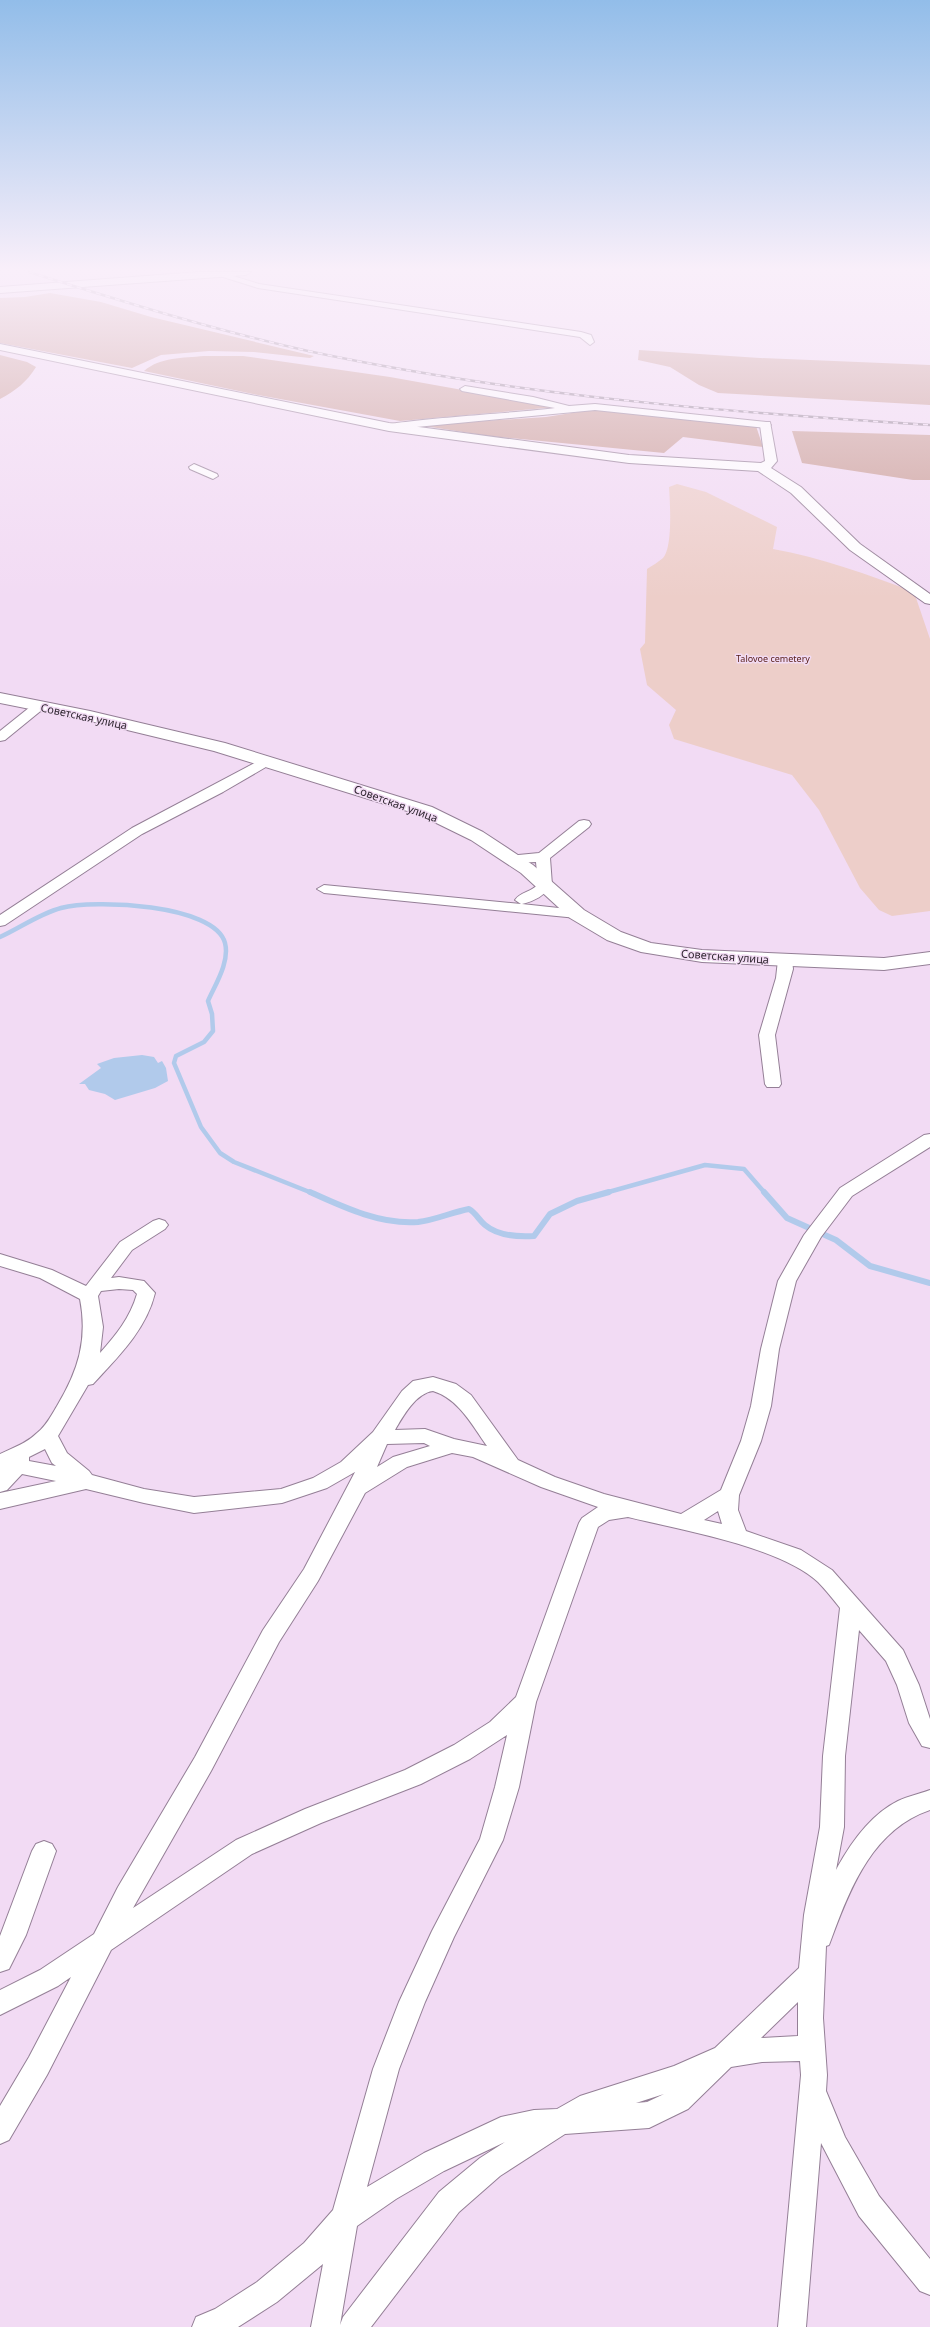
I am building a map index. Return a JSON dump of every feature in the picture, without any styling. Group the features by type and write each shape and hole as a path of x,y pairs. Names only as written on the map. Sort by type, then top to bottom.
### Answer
{"main road":[{"name":"Советская улица","path":"0,698 166,734 266,761 426,811 477,836 512,859 550,889 577,914 614,936 648,948 702,956 884,964 930,958"}],"street":[{"path":"162,381 385,427 629,459 761,467 768,465 771,461 766,424 604,407 567,409 539,414 411,423 385,427"},
{"path":"465,389 534,400 567,409"},
{"path":"194,467 213,476"},
{"path":"761,467 796,490 855,547 930,600"},
{"path":"0,738 39,706"},
{"path":"0,922 137,831 218,789 266,761"},
{"path":"512,859 543,857 584,824"},
{"path":"543,857 550,889"},
{"path":"324,889 532,911 577,914"},
{"path":"522,900 539,892 550,889"},
{"path":"532,911 550,889"},
{"path":"773,1084 768,1048 768,1029 784,980 785,960"},
{"path":"740,1536 731,1522 728,1510 728,1495 751,1441 761,1406 770,1349 787,1281 817,1230 846,1192 914,1151 930,1139"},
{"path":"81,1384 93,1347 92,1291 126,1246 159,1226"},
{"path":"0,1260 38,1272 79,1289 92,1291 119,1283 138,1285 146,1293 144,1307 112,1351 81,1384 48,1435 11,1461 0,1485"},
{"path":"11,1461 144,1496 194,1504 282,1496 320,1483 348,1467 380,1437 409,1396 420,1386 433,1384 449,1389 464,1400 510,1463"},
{"path":"48,1435 59,1458 88,1481"},
{"path":"380,1437 425,1436 452,1446 476,1450 510,1463 548,1482 627,1509 740,1536 794,1556 825,1576 895,1656 908,1685 920,1722 930,1739"},
{"path":"0,2131 38,2066 127,1895 207,1757 271,1636 311,1575 358,1488 380,1437"},
{"path":"358,1488 400,1462 452,1446"},
{"path":"0,1501 56,1487 88,1481"},
{"path":"685,1522 728,1495"},
{"path":"325,2327 345,2218 386,2069 412,2002 444,1931 491,1840 507,1787 525,1702 589,1524 604,1513 627,1509"},
{"path":"792,2327 813,2092 810,2018 811,1967 816,1915 832,1827 834,1756 851,1607"},
{"path":"0,2003 49,1978 244,1847 313,1816 413,1777 462,1752 498,1729 525,1702"},
{"path":"206,2327 225,2319 267,2292 314,2252 345,2218 386,2190 434,2162 501,2130 534,2123 563,2120 605,2119 649,2115 679,2100 811,1967 843,1878 868,1839 905,1809 930,1800"},
{"path":"0,1961 21,1915 31,1882 44,1851"},
{"path":"722,2058 762,2050 812,2048"},
{"path":"813,2092 836,2146 869,2206 930,2281"},
{"path":"353,2327 449,2202 490,2167 563,2120"}],"green space":[{"name":"Talovoe cemetery","path":"677,484 706,492 777,527 773,549 791,552 826,562 862,573 914,592 930,639 930,911 892,916 879,910 860,888 819,810 792,775 674,739 669,725 676,710 647,685 640,649 645,643 647,569 663,558 666,552 670,535 669,487"}],"shaded area":[{"path":"0,381 25,381 11,393 0,399"},
{"path":"189,381 410,381 557,407 400,421"},
{"path":"692,381 930,381 930,405 718,393"},
{"path":"597,409 756,426 763,447 683,437 664,453 489,436 418,425 546,417"},
{"path":"792,431 930,435 930,480 913,480 802,463"}],"water":[{"path":"142,1055 154,1057 158,1063 162,1061 166,1068 168,1081 155,1088 115,1100 105,1094 89,1090 85,1084 79,1084 101,1068 97,1064 114,1058"}],"waterway":[{"path":"0,937 37,917 61,908 77,905 99,904 124,905 177,912 200,920 216,930 225,943 226,950 224,965 208,1001 212,1014 213,1031 204,1042 176,1056 174,1063 201,1127 220,1153 234,1162 312,1193"},
{"path":"605,1193 705,1165 744,1169 765,1193"},
{"path":"310,1192 362,1214 390,1221 425,1221 469,1209 474,1212 490,1229 502,1234 514,1236 534,1236 550,1214 577,1201 609,1192"},
{"path":"764,1192 787,1218 836,1240 870,1266 930,1283"}],"railway":[{"path":"473,381 618,400 774,414 930,425"}]}
